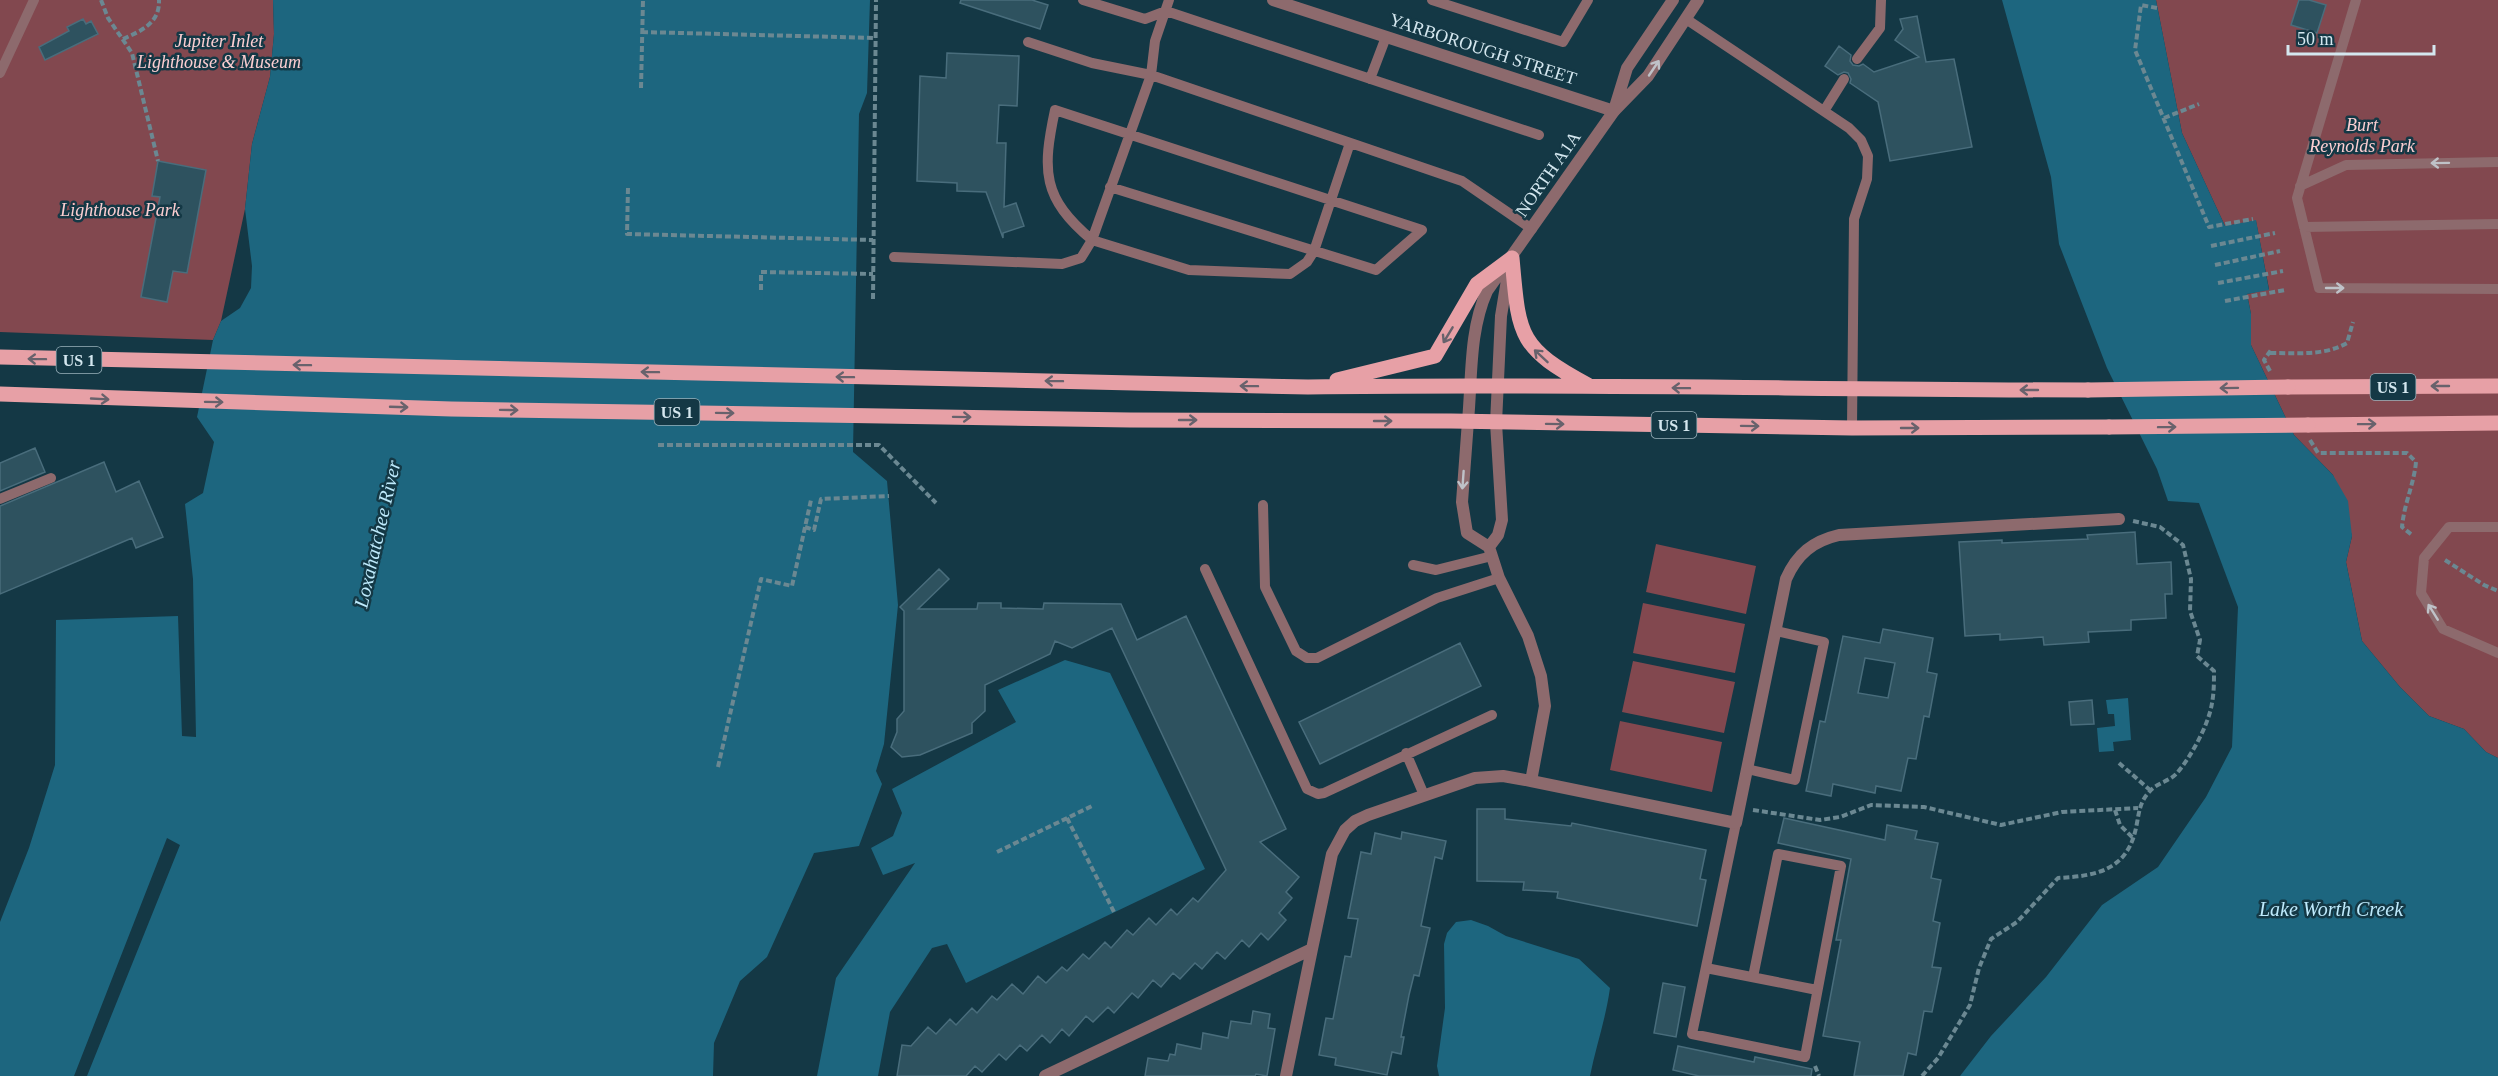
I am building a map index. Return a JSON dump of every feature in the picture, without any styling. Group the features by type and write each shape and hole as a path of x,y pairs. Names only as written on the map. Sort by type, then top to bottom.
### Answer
{"main road":[{"path":"1512,258 1517,312 1526,340 1550,364 1591,387"},
{"path":"1308,387 1435,356 1477,284 1512,258"},
{"name":"US 1","path":"0,357 1308,387 1472,385 1854,390 2088,390 2498,386"},
{"name":"US 1","path":"0,394 463,410 1142,420 1468,421 1852,428 2498,423"}],"street":[{"name":"YARBOROUGH STREET","path":"1273,0 1614,111"},
{"name":"NORTH A1A","path":"1614,111 1627,68 1673,0"},
{"name":"NORTH A1A","path":"1512,258 1501,316 1496,423 1502,520 1498,536 1490,551 1467,533 1462,502 1478,311 1487,291 1614,111 1648,76 1698,0"},
{"path":"1286,1076 1332,854 1345,830 1368,815 1424,795 1475,778 1503,776 1737,818 1786,579 1792,565 1812,544 1839,535 2119,519"},
{"path":"1490,551 1499,578 1528,636 1544,691 1543,722 1531,781"},
{"path":"1045,1076 1312,949"}],"lane":[{"path":"0,73 34,0"},
{"path":"1083,0 1145,19 1166,11 1539,135"},
{"path":"894,257 1062,264 1081,258 1092,240 1151,75 1155,41 1169,0"},
{"path":"1432,0 1563,42 1588,0"},
{"path":"1857,59 1880,28 1881,0"},
{"path":"2356,0 2297,198 2319,288 2498,289"},
{"path":"1686,19 1849,128 1861,140 1868,156 1868,179 1854,219 1852,428"},
{"path":"1370,79 1386,37"},
{"path":"1029,42 1092,63 1151,75 1462,181 1532,229"},
{"path":"1824,111 1844,79"},
{"path":"1110,187 1314,251 1376,270 1422,230 1331,201 1055,110 1048,142 1048,177 1056,201 1065,214 1092,240 1189,270 1290,274 1307,262 1314,251 1331,201 1350,143"},
{"path":"2300,186 2346,165 2498,162"},
{"path":"2304,226 2498,224"},
{"path":"0,499 51,478"},
{"path":"1263,505 1265,586 1296,651 1306,658 1317,658 1437,598 1499,578"},
{"path":"2498,527 2449,527 2424,558 2421,593 2443,629 2498,653"},
{"path":"1413,564 1436,570 1490,551"},
{"path":"1205,569 1307,789 1318,794 1324,793 1492,715"},
{"path":"1747,769 1795,780 1824,642 1776,631"},
{"path":"1406,753 1424,795"},
{"path":"1737,818 1692,1034 1805,1057 1841,866 1778,854 1753,977"},
{"path":"1706,968 1817,990"}],"path":[{"path":"101,0 108,18 132,53 158,161"},
{"path":"123,39 152,23 159,0"},
{"path":"641,88 643,0"},
{"path":"873,299 876,0"},
{"path":"2157,8 2141,6 2135,50 2209,226 2253,219"},
{"path":"642,32 876,38"},
{"path":"2164,118 2199,104"},
{"path":"628,188 627,234 873,240"},
{"path":"2211,246 2275,233"},
{"path":"2215,265 2280,251"},
{"path":"2218,283 2283,270"},
{"path":"761,290 761,272 873,274"},
{"path":"2225,301 2285,290"},
{"path":"658,445 879,445 936,503"},
{"path":"805,527 814,530 821,499 889,496"},
{"path":"718,767 761,579 792,586 811,500"},
{"path":"1922,1076 1938,1058 1970,1005 1979,968 1991,939 2017,922 2058,878 2102,873 2119,861 2133,838 2138,808 2151,790 2176,774 2199,739 2212,705 2214,671 2197,656 2200,640 2190,611 2191,579 2183,545 2160,527 2119,519"},
{"path":"2445,560 2484,585 2498,591"},
{"path":"2119,763 2151,790"},
{"path":"1737,818 1757,809 1820,820 1840,817 1871,805 1924,807 2001,825 2062,812 2138,808"},
{"path":"997,852 1092,806"},
{"path":"2115,810 2120,825 2133,838"},
{"path":"1067,818 1114,912"}],"green space":[{"name":"Lighthouse Park","path":"0,0 273,0 274,34 270,77 252,144 245,209 221,321 213,340 0,332"},
{"name":"Burt Reynolds Park","path":"2156,0 2498,0 2498,758 2486,752 2464,729 2429,716 2400,687 2362,641 2346,562 2352,536 2333,475 2294,435 2251,345 2251,314 2247,294 2269,289 2256,221 2225,226 2182,133"},
{"path":"1656,544 1756,566 1746,614 1646,592"},
{"path":"1643,603 1745,624 1735,673 1633,653"},
{"path":"1633,661 1735,682 1724,733 1622,712"},
{"path":"1620,721 1722,742 1712,792 1610,770"}],"water":[{"name":"Loxahatchee River","path":"273,0 870,0 867,93 859,114 853,452 887,481 898,605 884,744 876,771 882,784 859,846 814,853 767,957 740,981 714,1043 713,1076 87,1076 180,845 167,838 74,1076 0,1076 0,922 29,848 55,765 56,620 178,616 182,736 196,737 193,579 185,504 203,493 214,442 197,417 213,340 221,321 240,308 251,288 252,266 245,209 252,144 270,77 274,34"},
{"name":"Lake Worth Creek","path":"2002,0 2156,0 2182,133 2225,226 2256,220 2269,290 2247,294 2251,314 2251,345 2294,435 2333,475 2348,501 2352,536 2346,562 2362,641 2400,687 2429,716 2464,729 2486,752 2498,758 2498,1076 1960,1076 1991,1036 2046,977 2102,905 2158,867 2206,797 2232,747 2238,607 2199,503 2168,501 2157,469 2107,368 2059,244 2051,177"},
{"path":"1065,660 1110,673 1205,869 966,983 947,944 932,948 890,1012 878,1076 817,1076 836,978 915,863 883,875 871,848 893,836 902,813 892,789 1016,722 998,690"},
{"path":"2128,698 2131,740 2113,742 2114,751 2099,752 2097,728 2115,726 2114,714 2108,714 2106,700"},
{"path":"1471,920 1506,936 1579,959 1610,988 1590,1076 1439,1076 1437,1066 1445,1008 1444,944 1447,933 1456,922"}],"building":[{"path":"961,0 1032,0 1048,5 1040,29 960,3"},
{"path":"2299,0 2309,0 2326,5 2317,33 2291,25"},
{"path":"1917,16 1926,62 1954,59 1972,147 1890,161 1878,102 1850,83 1848,73 1838,75 1825,66 1839,46 1851,55 1850,61 1853,65 1863,64 1874,72 1919,57 1895,40 1903,29 1900,19"},
{"path":"83,19 86,24 91,21 98,34 45,60 39,47 69,31 67,27"},
{"path":"947,53 1019,56 1017,106 999,105 997,143 1006,143 1004,207 1016,203 1024,226 1003,233 1003,238 986,192 957,191 957,183 917,181 920,76 946,78"},
{"path":"158,161 206,170 187,273 173,271 167,302 141,297 160,197 152,196"},
{"path":"35,448 45,472 0,491 0,463"},
{"path":"104,462 116,492 139,481 163,537 136,548 132,538 0,594 0,506"},
{"path":"2135,532 2137,564 2171,562 2172,594 2165,594 2166,618 2131,620 2131,630 2088,632 2089,642 2044,645 2043,637 2000,640 2000,634 1965,636 1959,542 2002,540 2002,543 2088,539 2087,535"},
{"path":"939,569 949,579 918,609 977,609 978,603 1001,603 1001,608 1043,609 1044,603 1121,604 1137,640 1186,616 1286,829 1260,842 1299,877 1286,892 1292,898 1279,913 1286,920 1268,940 1261,933 1249,947 1242,940 1225,959 1217,952 1202,969 1195,963 1180,979 1173,973 1161,987 1153,980 1138,998 1132,993 1114,1013 1108,1007 1093,1022 1086,1016 1069,1036 1062,1029 1050,1043 1042,1035 1027,1051 1020,1045 1006,1060 999,1054 982,1072 975,1066 966,1076 897,1076 902,1045 911,1046 928,1027 936,1034 950,1019 956,1025 972,1008 977,1013 992,996 997,1000 1012,984 1023,994 1038,976 1046,983 1062,967 1067,971 1083,954 1089,959 1105,942 1111,948 1127,930 1133,935 1149,918 1156,925 1171,909 1177,915 1193,898 1198,902 1226,870 1112,628 1072,648 1055,641 1050,654 985,685 985,711 972,723 972,733 920,755 902,757 891,747 897,732 897,719 904,711 904,611 900,607"},
{"path":"1883,629 1933,638 1927,672 1937,674 1929,717 1924,716 1916,759 1908,758 1901,791 1876,786 1875,793 1833,784 1831,796 1806,791 1820,721 1825,722 1843,636 1880,643","holes":["1865,658 1895,663 1888,698 1858,693"]},
{"path":"1460,643 1481,686 1320,764 1299,722"},
{"path":"2092,700 2094,724 2071,725 2069,702"},
{"path":"1477,809 1505,809 1505,819 1571,826 1572,823 1706,850 1700,879 1706,880 1697,926 1557,898 1558,892 1523,890 1524,882 1477,881"},
{"path":"1784,818 1885,840 1887,825 1917,831 1915,839 1938,843 1931,878 1941,880 1933,921 1940,923 1932,967 1941,968 1932,1012 1924,1011 1916,1055 1908,1053 1903,1076 1854,1076 1860,1042 1823,1036 1841,940 1836,940 1851,859 1778,843"},
{"path":"1402,832 1446,841 1442,859 1435,857 1421,926 1430,928 1419,976 1414,975 1409,995 1401,1037 1404,1037 1401,1054 1392,1052 1387,1075 1335,1065 1336,1058 1319,1055 1326,1018 1333,1019 1345,956 1351,957 1358,919 1348,918 1361,852 1371,854 1375,833 1401,839"},
{"path":"1663,983 1685,987 1676,1037 1654,1033"},
{"path":"1253,1011 1270,1014 1268,1028 1275,1029 1267,1076 1256,1074 1255,1076 1145,1076 1148,1058 1168,1061 1170,1054 1175,1055 1177,1044 1201,1049 1203,1033 1228,1038 1231,1021 1251,1024"},
{"path":"1678,1046 1754,1062 1755,1057 1812,1069 1811,1076 1699,1076 1673,1070"}],"park label":[{"name":"Jupiter Inlet Lighthouse & Museum","path":"219,51"}]}
